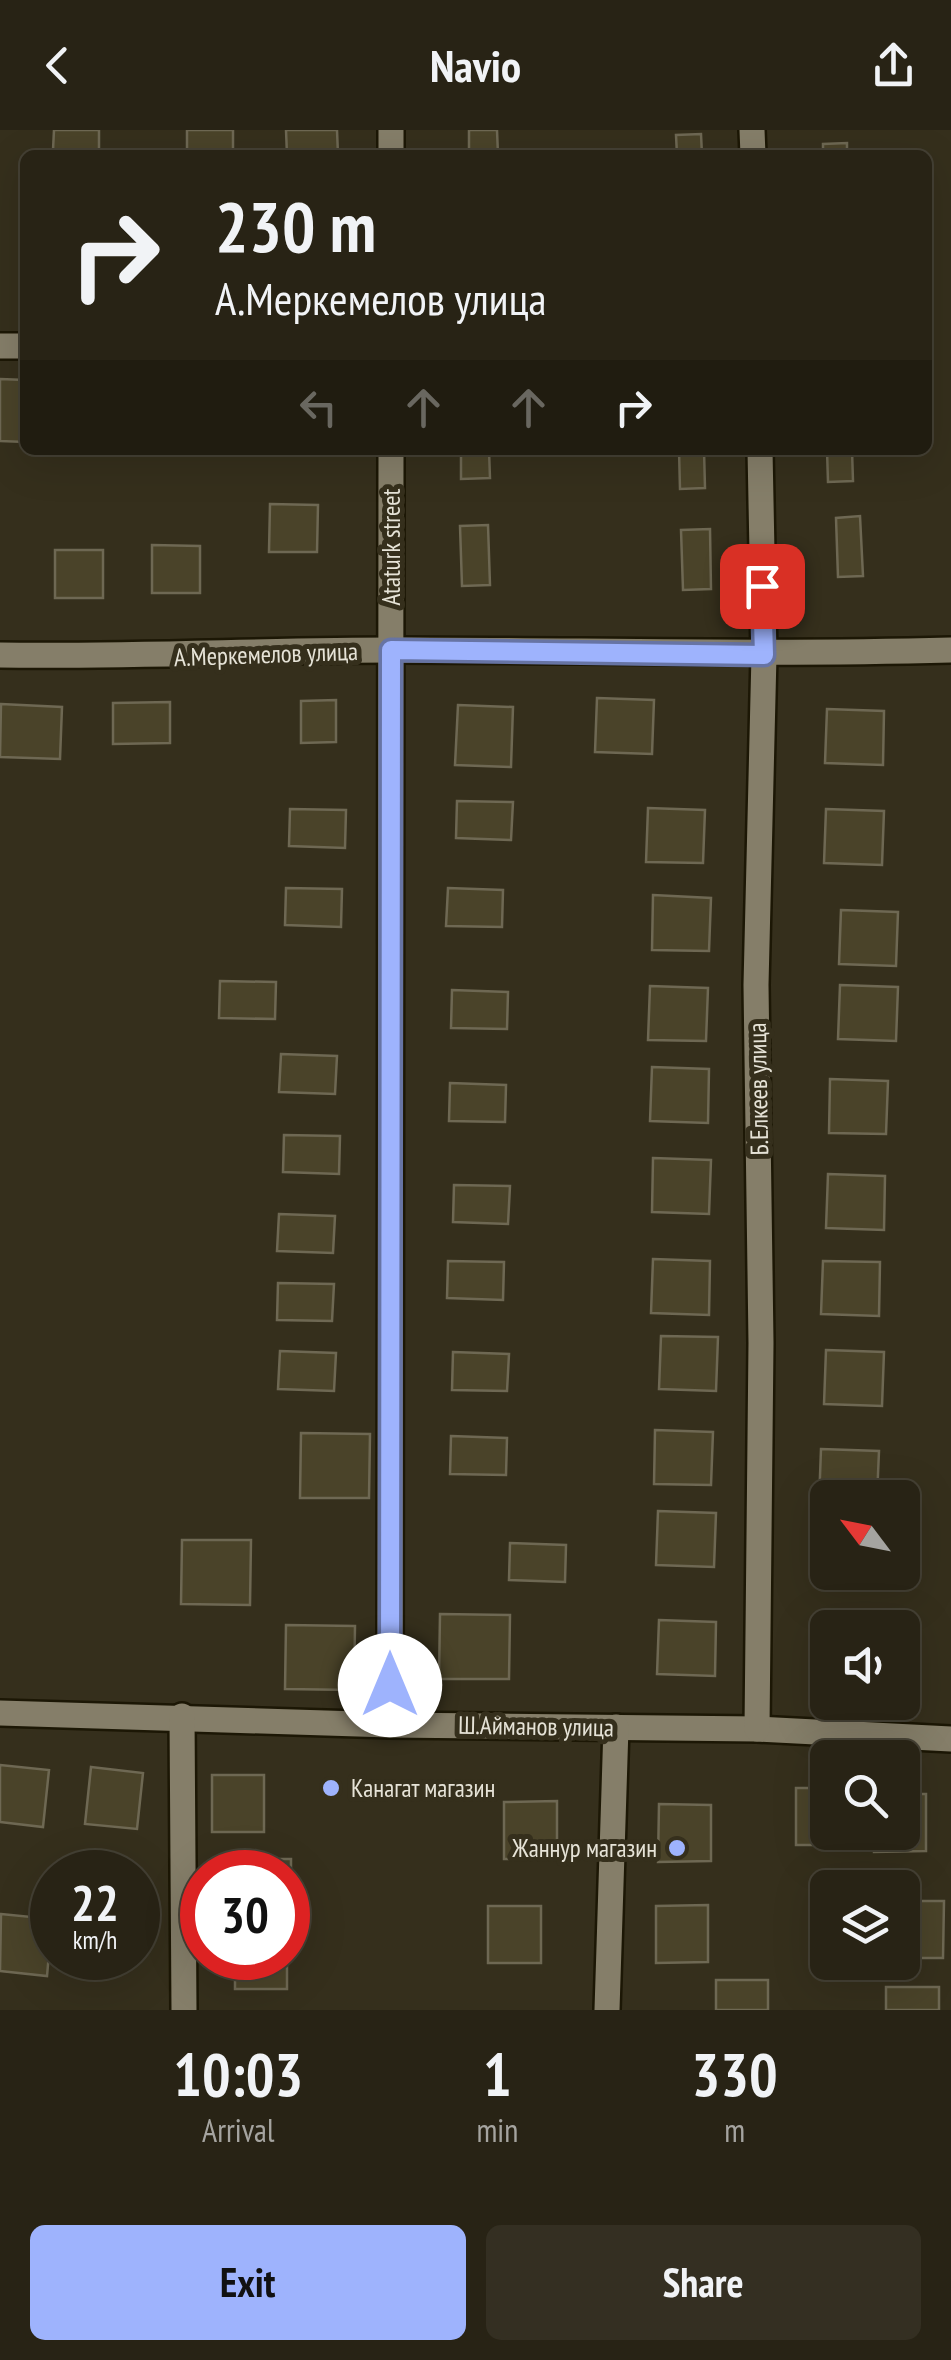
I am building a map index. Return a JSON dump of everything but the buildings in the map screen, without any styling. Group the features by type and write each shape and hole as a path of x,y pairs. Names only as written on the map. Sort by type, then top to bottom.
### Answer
{"street":[{"name":"Ataturk street","path":"390,1725 392,455"},
{"name":"Б.Елкеев улица","path":"756,1729 760,1343 756,985 764,655 760,455"},
{"name":"А.Меркемелов улица","path":"0,655 142,658 391,650 764,655 951,650"},
{"name":"Ш.Айманов улица","path":"0,1713 390,1725 756,1729 951,1739"},
{"path":"182,1716 184,2010"},
{"path":"608,2010 616,1727"}],"place":[{"name":"Канагат магазин","path":"331,1788"},
{"name":"Жаннур магазин","path":"677,1848"}],"route":[{"path":"390,1685 391,650 764,655 762,586"}]}
